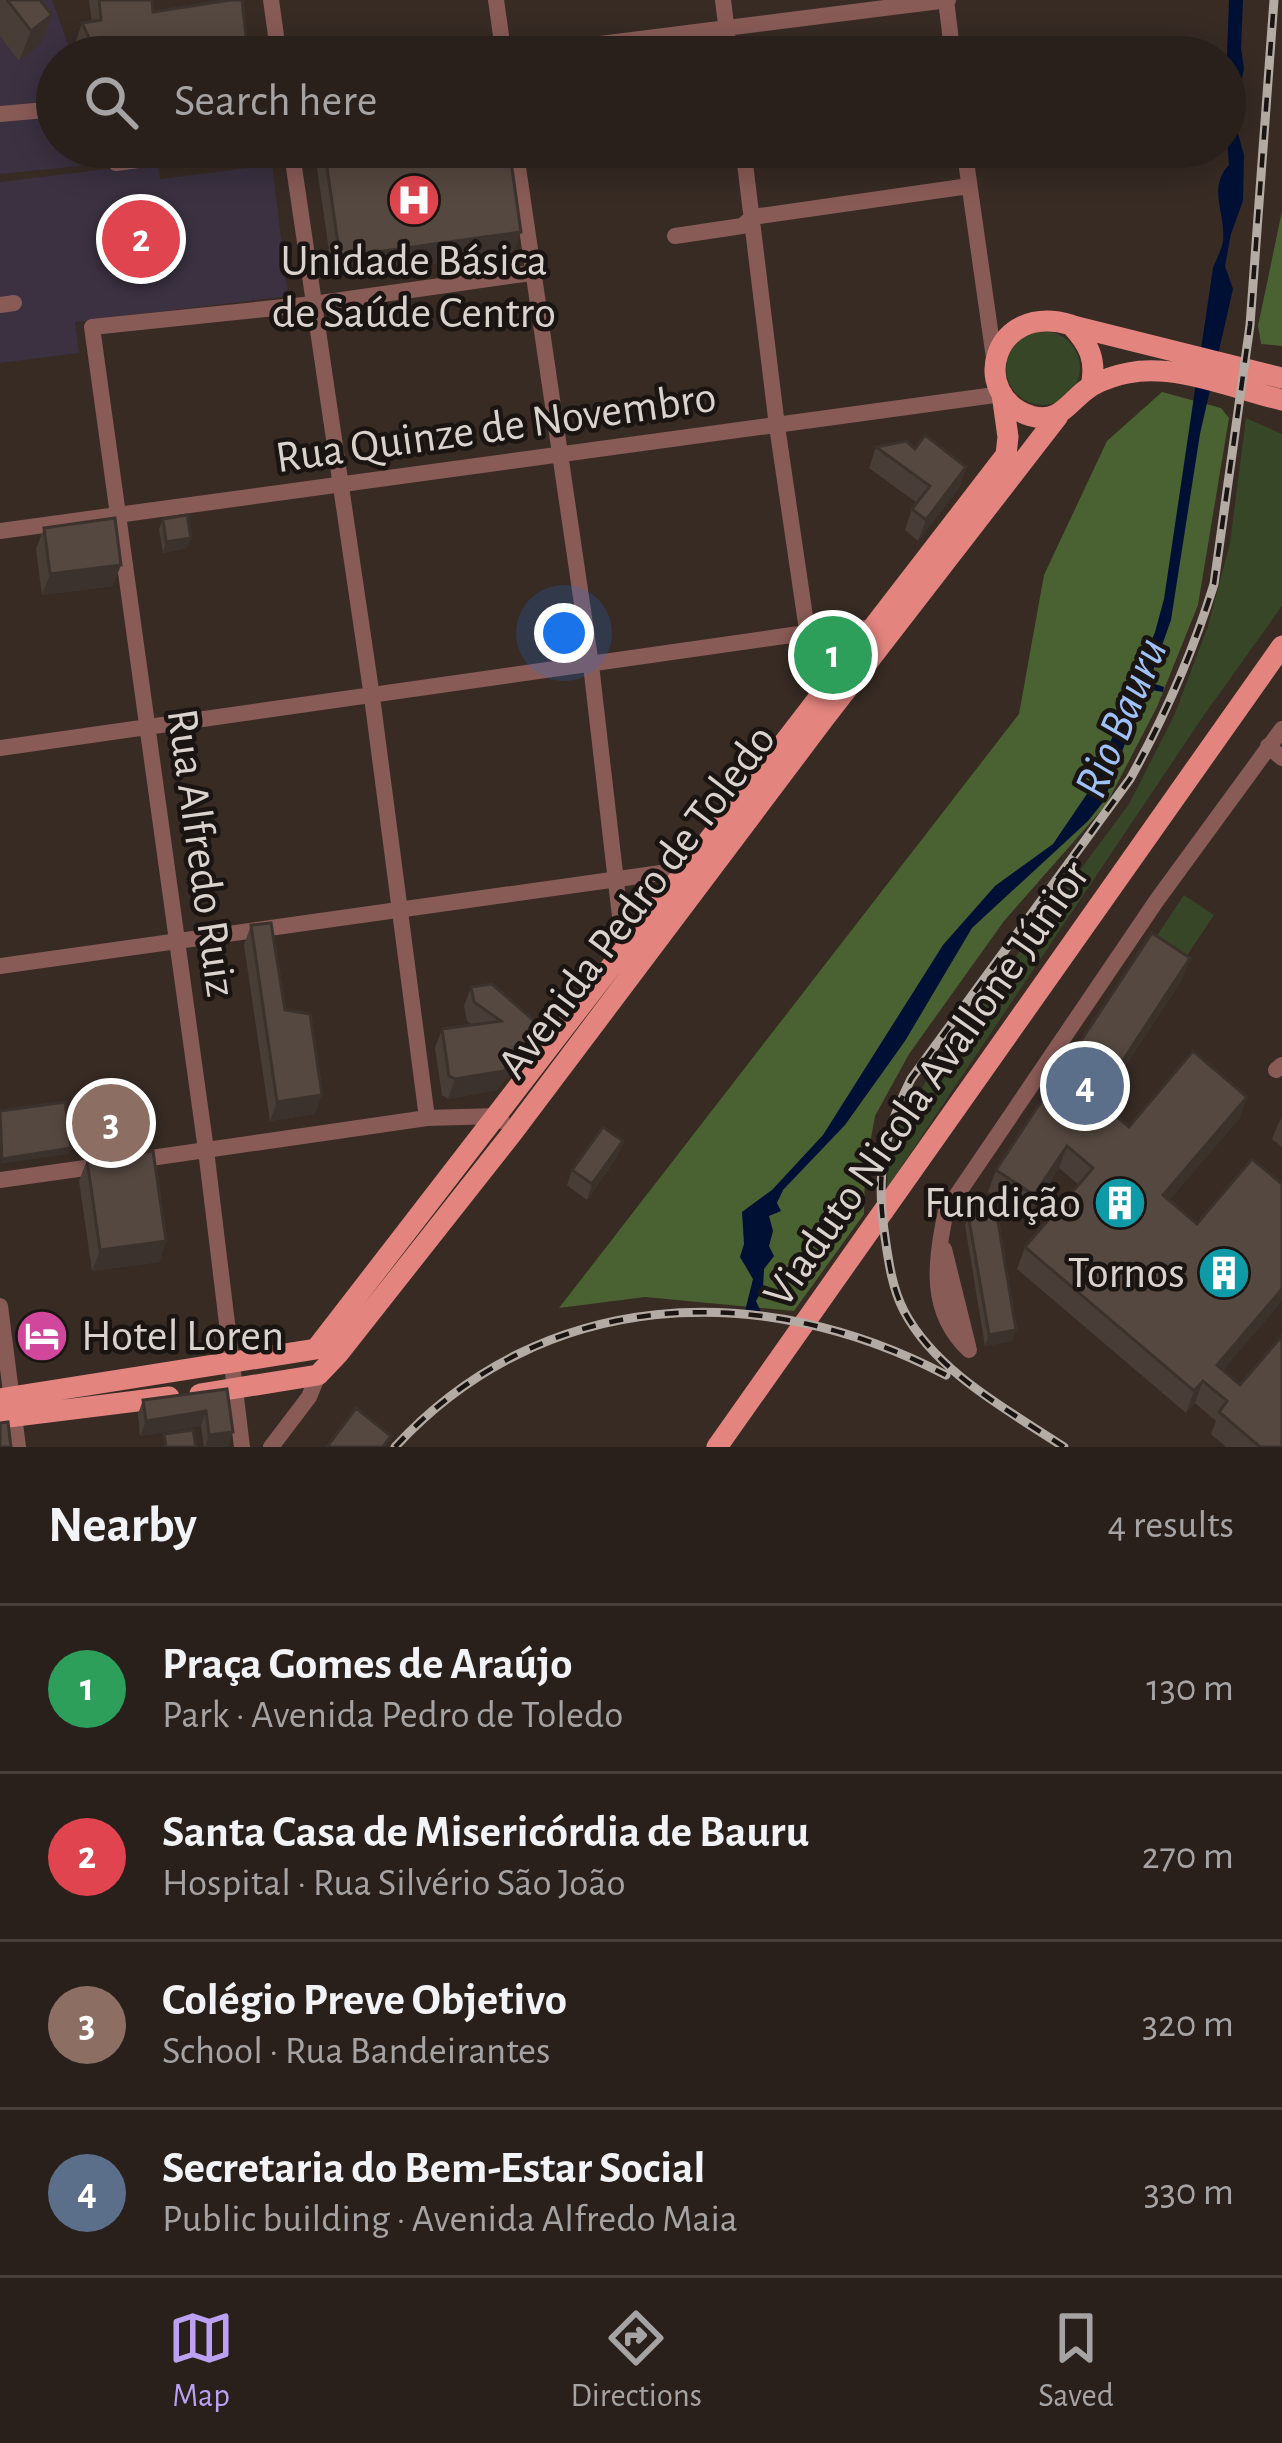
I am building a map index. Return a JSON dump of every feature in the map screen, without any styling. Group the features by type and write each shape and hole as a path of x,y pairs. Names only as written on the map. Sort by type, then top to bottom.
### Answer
{"main road":[{"path":"1282,378 1158,358 1091,386 1058,416 1026,415 1002,394 995,365 1009,335 1038,320 1071,325 1158,358 1282,400"},
{"path":"1071,325 1089,346 1091,386"},
{"name":"Avenida Pedro de Toledo","path":"318,1376 724,838 823,720 1006,455 1002,394"},
{"name":"Avenida Pedro de Toledo","path":"232,1364 316,1349 505,1124 624,951 689,869 724,838 816,697 883,630 1058,416"},
{"name":"Viaduto Nicola Avallone Júnior","path":"717,1447 1282,646"},
{"path":"6,1408 232,1364"},
{"path":"6,1408 236,1389 318,1376"}],"street":[{"path":"271,0 276,36"},
{"path":"496,0 499,36"},
{"path":"723,0 727,36"},
{"path":"664,36 946,0 950,36"},
{"path":"0,114 36,111"},
{"path":"294,168 372,697 427,1118"},
{"path":"518,168 591,665 624,951"},
{"path":"746,168 806,634 823,720"},
{"path":"967,168 995,365"},
{"path":"676,236 742,226 753,217 969,186"},
{"path":"313,304 531,272"},
{"name":"Rua Alfredo Ruiz","path":"242,1447 206,1150 92,328 313,304"},
{"name":"Rua Quinze de Novembro","path":"0,531 1002,394"},
{"path":"0,748 806,634 883,630"},
{"path":"940,1237 969,1350 945,1323 940,1303 940,1237 946,1211 1156,901 1275,752 1282,729"},
{"path":"0,966 689,869"},
{"path":"0,1180 427,1118 505,1124"},
{"path":"0,1306 6,1408 18,1447"},
{"path":"271,1447 309,1397 318,1376"}],"shaded area":[{"path":"0,0 52,0 65,36 36,36 36,168 60,168 0,174"},
{"path":"116,168 158,168 160,179 272,168 288,296 75,322 79,353 0,363 0,182"}],"green space":[{"path":"1282,211 1282,346 1261,344 1258,326"},
{"path":"1043,331 1057,333 1069,342 1078,354 1078,382 1069,394 1057,403 1043,405 1029,403 1017,394 1008,382 1006,368 1008,354 1017,342 1029,333"},
{"path":"1162,392 1221,408 1229,418 1198,605 1157,707 1106,805 1004,921 909,1054 875,1116 865,1172 864,1214 794,1311 645,1297 559,1308 1019,714 1044,575 1107,441"},
{"path":"1246,418 1282,434 1282,606 887,1188 897,1127 944,1053 1129,804 1174,716 1208,626 1230,543"},
{"path":"1184,895 1214,915 1182,963 1152,943"}],"water":[{"path":"1229,0 1243,0 1242,36 1228,36"},
{"name":"Rio Bauru","path":"1227,168 1244,168 1243,201 1225,266 1233,289 1200,434 1171,620 1149,682 1164,687 1163,692 1145,689 1104,801 972,928 905,1041 845,1125 783,1190 777,1203 781,1211 769,1216 773,1231 769,1246 774,1256 764,1269 763,1289 756,1301 762,1314 745,1311 753,1279 740,1257 742,1212 772,1190 823,1135 943,945 995,886 1053,844 1093,785 1164,599 1213,268 1223,241 1218,192"}],"building":[{"path":"7,0 40,0 52,15 31,31"},
{"path":"99,0 152,0 153,12 242,0 246,36 88,36 82,23 101,20"},
{"name":"Unidade Básica de Saúde Centro","path":"327,168 512,168 521,232 340,257"},
{"path":"925,435 966,467 926,520 912,509 930,486 876,447 906,441 915,449"},
{"path":"187,515 191,538 166,542 163,519"},
{"path":"115,518 121,565 50,574 44,528"},
{"path":"271,923 285,1010 310,1014 322,1095 277,1102 251,925"},
{"path":"1152,933 1190,958 1097,1100 1129,1127 1193,1051 1247,1097 1163,1195 1197,1224 1252,1159 1282,1184 1282,1289 1217,1365 1240,1385 1282,1336 1282,1447 1260,1447 1219,1412 1227,1401 1203,1381 1194,1391 1025,1247 1093,1168 1067,1146 1034,1195 996,1170"},
{"path":"492,984 539,1025 504,1071 455,1079 449,1076 442,1029 501,1021 474,1002 471,987"},
{"path":"65,1102 71,1148 2,1159 0,1111"},
{"path":"603,1127 623,1141 592,1184 572,1170"},
{"path":"153,1151 166,1241 100,1250 87,1160"},
{"path":"996,1210 1016,1330 989,1335 968,1214"},
{"path":"227,1389 233,1432 209,1435 206,1411 146,1421 143,1400"},
{"path":"356,1408 391,1436 383,1447 327,1447"},
{"path":"8,1422 11,1447 0,1447 0,1423"},
{"path":"193,1430 196,1447 166,1447 164,1434"}],"railway":[{"path":"1064,1447 954,1371 904,1311 893,1282 884,1230 884,1153 911,1079 1130,779 1177,683 1206,609 1214,584 1250,325 1274,0"},
{"path":"395,1447 453,1394 517,1355 585,1328 656,1315 729,1313 803,1323 875,1344 946,1375"}],"place":[{"name":"Unidade Básica de Saúde Centro","path":"414,200"},
{"name":"Santa Casa de Misericórdia de Bauru","path":"141,239"},
{"name":"Praça Gomes de Araújo","path":"833,655"},
{"name":"Secretaria do Bem-Estar Social","path":"1085,1086"},
{"name":"Colégio Preve Objetivo","path":"111,1123"},
{"name":"Fundição","path":"1120,1203"},
{"name":"Tornos","path":"1224,1273"},
{"name":"Hotel Loren","path":"42,1336"}]}
